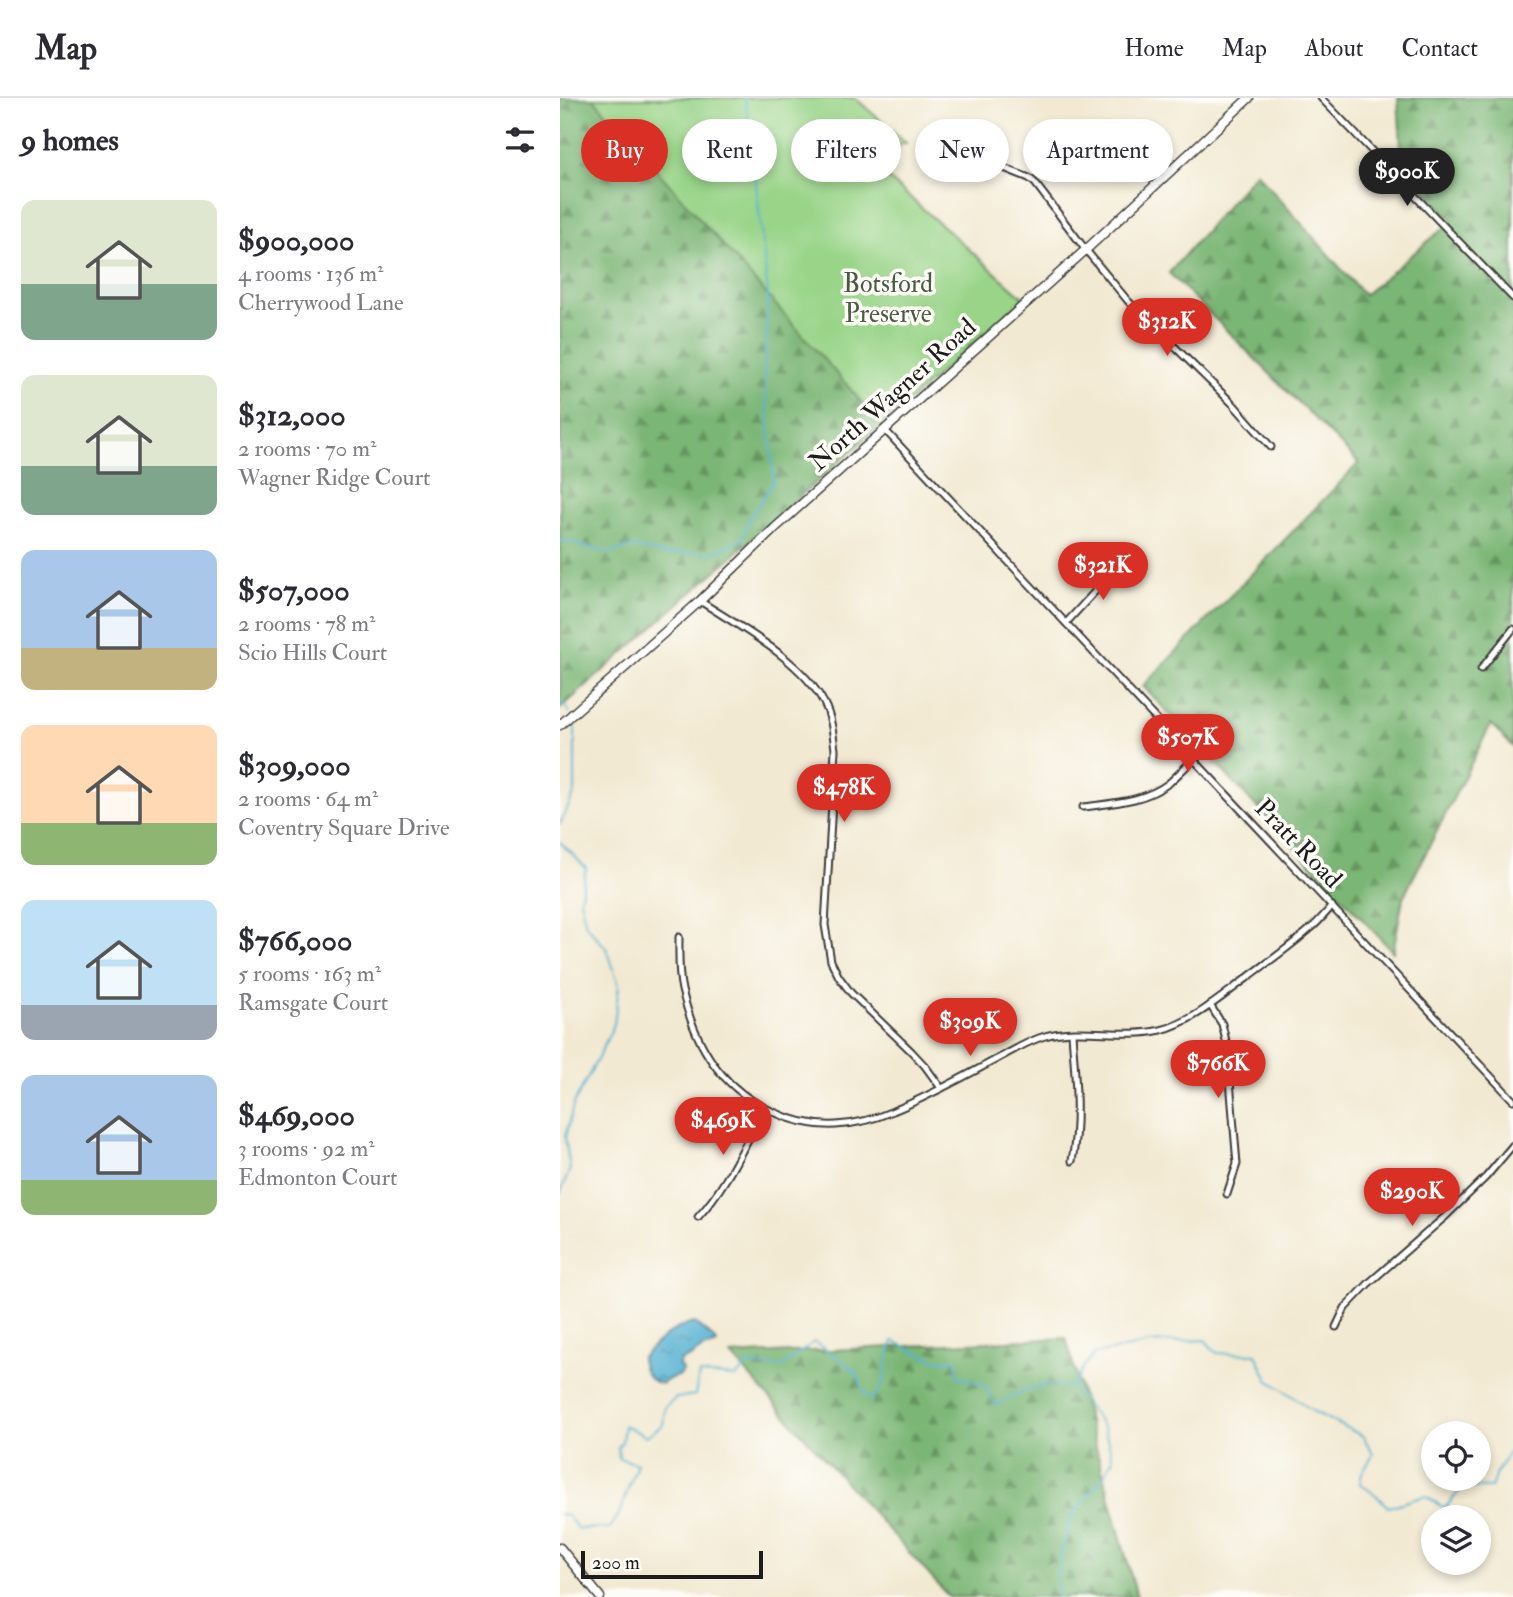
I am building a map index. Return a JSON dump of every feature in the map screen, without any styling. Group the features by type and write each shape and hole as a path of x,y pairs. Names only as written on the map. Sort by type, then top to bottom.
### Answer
{"main road":[{"name":"North Wagner Road","path":"565,722 1249,98"},
{"path":"560,1548 600,1597"}],"street":[{"path":"1321,98 1513,298"},
{"path":"1009,170 1035,183 1085,250 1128,301 1233,404 1271,447"},
{"name":"Pratt Road","path":"884,429 1513,1100"},
{"path":"1066,623 1100,586 1111,562"},
{"path":"700,601 781,655 813,685 824,704 833,727 835,750 825,925 831,961 851,993 911,1051 941,1088"},
{"path":"1481,669 1513,629"},
{"path":"1083,807 1139,798 1153,793 1170,783 1193,760"},
{"path":"679,937 681,987 691,1020 705,1051 719,1071 733,1086 765,1108 807,1123 835,1125 867,1120 893,1111 1046,1036 1102,1032 1124,1034 1162,1029 1183,1021 1210,1005 1312,928 1332,906"},
{"path":"1210,1005 1222,1024 1228,1059 1237,1164 1227,1194"},
{"path":"1072,1033 1078,1105 1077,1136 1072,1161"},
{"path":"698,1217 720,1190 765,1108"},
{"path":"1336,1327 1345,1308 1369,1283 1447,1215 1513,1145"}],"green space":[{"path":"560,98 855,98 879,119 791,119 791,182 892,182 1024,298 560,709"},
{"name":"Botsford Preserve","path":"593,98 855,98 879,119 791,119 791,182 892,182 1024,298 882,425 667,182 668,119 612,119"},
{"path":"1398,98 1513,98 1513,747 1491,724 1403,898 1393,952 1143,686 1359,463 1169,273 1256,172 1364,295 1452,221 1402,164"},
{"path":"1066,1338 1137,1597 949,1597 731,1355"}],"water":[{"path":"695,1323 717,1343 680,1361 679,1366 683,1370 679,1376 662,1384 650,1378 641,1358 672,1331"}],"waterway":[{"path":"560,542 562,540 608,553 632,547 667,554 714,552 742,539 748,521 774,481 764,372 768,296 745,98"},
{"path":"560,700 570,713"},
{"path":"560,824 575,792 573,718"},
{"path":"560,842 586,868 580,900 586,925 607,949 619,985 614,1024 574,1103 565,1137 570,1169 560,1194"},
{"path":"1074,1386 1084,1366 1095,1354 1149,1343 1205,1340 1217,1353 1256,1354 1268,1380 1314,1412 1363,1436 1373,1454 1363,1471 1360,1484 1388,1507 1425,1496 1445,1508 1463,1487 1491,1488 1496,1473 1509,1452 1513,1453"},
{"path":"560,1514 567,1515 578,1529 610,1528 619,1514 637,1464 619,1458 618,1447 622,1442 624,1425 646,1436 663,1425 665,1407 676,1398 695,1395 699,1374 736,1377 748,1365 782,1367 814,1342 850,1367 858,1376 865,1394 872,1400 884,1383 893,1341 934,1360 956,1360 958,1377 983,1384 996,1405 1043,1385 1074,1387"},
{"path":"1059,1597 1056,1577 1071,1517 1102,1479 1113,1459 1104,1428 1074,1388"}]}
